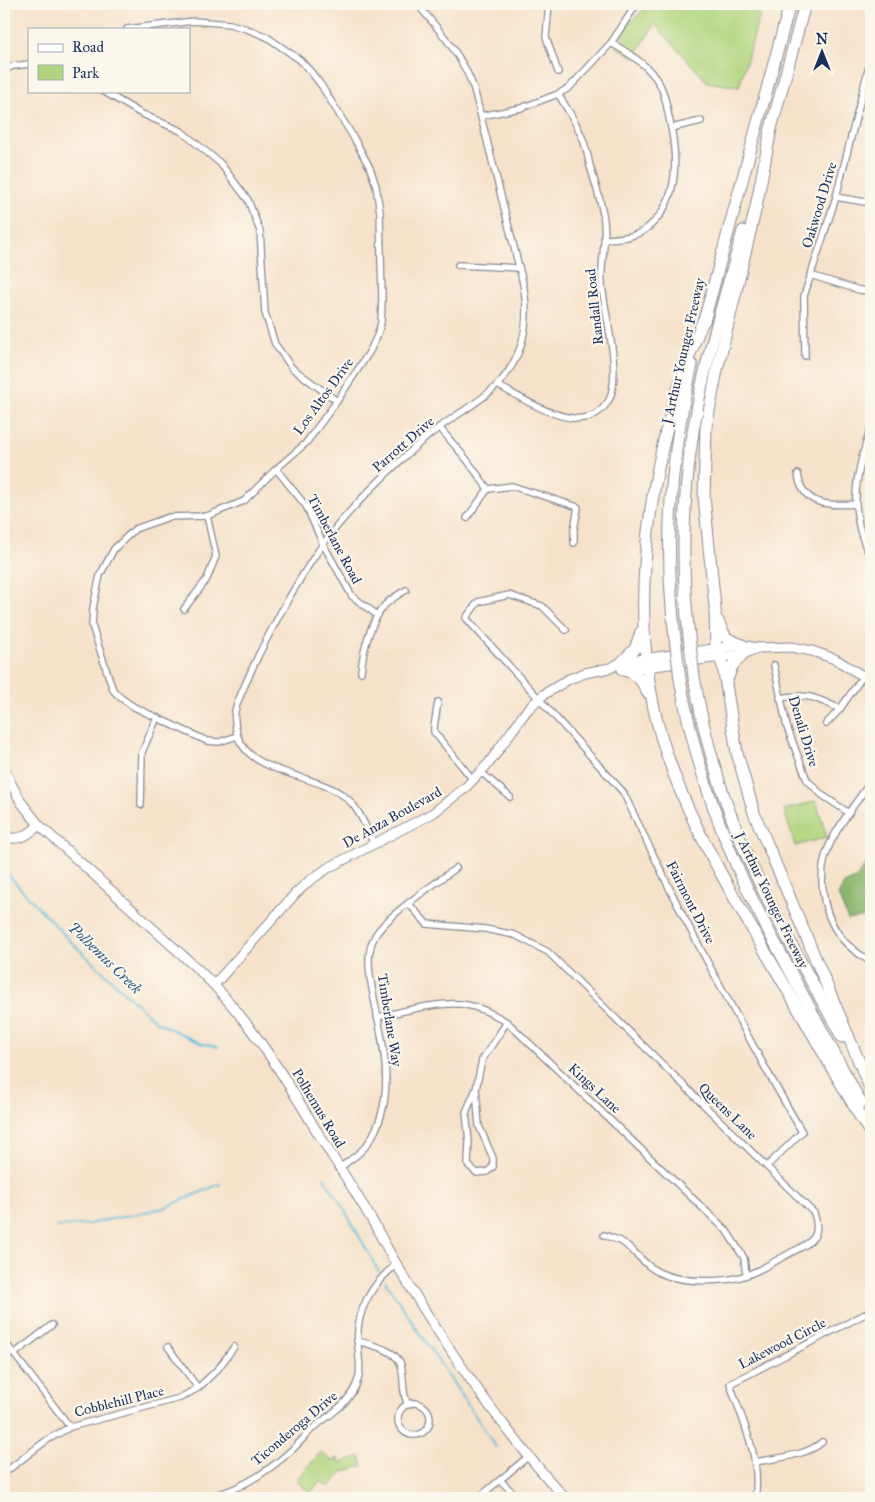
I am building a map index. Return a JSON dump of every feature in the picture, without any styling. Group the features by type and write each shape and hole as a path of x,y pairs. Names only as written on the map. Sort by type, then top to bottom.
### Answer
{"highway":[{"name":"J Arthur Younger Freeway","path":"790,4 706,314 685,399 677,442 672,486 670,560 674,638 689,724 718,822 757,910 871,1121"},
{"name":"J Arthur Younger Freeway","path":"805,4 706,370 692,441 686,492 684,580 688,637 694,676 713,761 729,809 745,850 773,910 871,1091"},
{"path":"771,129 756,207 716,370 707,421 704,456 704,497 718,653 741,770 756,820 871,1091"},
{"path":"654,710 643,640 648,537 659,461 680,381 706,314"},
{"path":"715,607 719,626 724,636 743,649 729,670 727,692"},
{"path":"643,621 635,648 623,666 640,678 646,688 670,766 701,839 871,1134"}],"main road":[{"name":"De Anza Boulevard","path":"214,985 301,888 323,871 441,808 474,781 522,716 538,699 569,678 610,668 743,649 791,647 812,651 835,659 871,681"},
{"name":"Polhemus Road","path":"4,770 21,802 39,825 214,985 238,1012 271,1058 374,1224 396,1265 482,1398 566,1498"},
{"path":"4,836 19,838 30,833 39,825"}],"street":[{"name":"Parrott Drive","path":"237,736 236,709 258,655 301,576 323,544 362,498 402,460 439,427 477,402 497,385 511,368 520,349 525,331 527,311 525,294 482,116 468,71 448,41 417,4"},
{"path":"549,4 546,37 558,72"},
{"path":"482,116 521,108 569,88 611,43 636,6 624,4"},
{"name":"Los Altos Drive","path":"135,28 194,21 215,22 247,29 267,37 300,60 311,72 355,140 370,168 379,198 381,323 370,351 306,443 276,469 244,501 207,516 169,517 135,529 114,549 100,575 93,608 92,626 113,690 134,707 207,741 219,742 237,736"},
{"path":"606,239 626,237 642,231 661,213 673,188 676,155 660,85 650,72 634,57 611,43"},
{"name":"Oakwood Drive","path":"805,356 804,296 836,197 870,62"},
{"path":"4,70 13,66 28,64"},
{"path":"105,92 140,113 182,131 220,163 248,200 260,231 265,313 275,344 292,368 337,401"},
{"name":"Randall Road","path":"497,385 557,415 580,419 592,416 602,409 609,400 613,387 614,372 602,286 601,266 606,239 603,215 583,138 558,94"},
{"path":"671,128 701,121"},
{"path":"836,197 871,203"},
{"path":"458,265 519,268"},
{"path":"810,276 859,290 871,291"},
{"path":"439,427 467,460 488,489"},
{"path":"871,428 864,448 857,480 855,504 858,524 871,558"},
{"path":"864,448 871,449"},
{"name":"Timberlane Road","path":"276,469 306,506 323,544 352,596 377,615"},
{"path":"798,474 801,486 806,494 814,500 831,505 855,504"},
{"path":"467,518 488,489 512,486 578,507 574,543"},
{"path":"184,609 208,579 216,556 207,516"},
{"path":"361,672 363,655 377,615 386,605 406,590"},
{"name":"Fairmont Drive","path":"566,630 542,606 509,595 478,602 466,618 624,792 677,904 767,1072 802,1132 767,1166"},
{"name":"Denali Drive","path":"774,665 787,727 807,780 818,792 849,812"},
{"path":"826,724 840,709 863,676"},
{"path":"780,698 806,695 840,709"},
{"path":"438,702 434,732 474,781"},
{"path":"142,805 142,752 157,718"},
{"path":"237,736 247,752 258,760 345,796 356,808 374,844"},
{"path":"481,772 510,797"},
{"path":"871,781 849,812 829,846 824,861 822,885 828,914 840,935 853,949 871,962"},
{"name":"Timberlane Way","path":"340,1168 368,1144 381,1117 386,1087 385,1062 370,978 369,957 374,936 388,920 456,868"},
{"name":"Queens Lane","path":"409,904 427,924 485,929 515,935 548,952 814,1212 818,1224 817,1232 809,1244 746,1275 712,1281 694,1281 660,1273 640,1260 623,1242 604,1235"},
{"name":"Kings Lane","path":"377,1016 443,1005 466,1004 491,1012 506,1022 726,1230 744,1258 746,1275"},
{"path":"476,1089 478,1126 493,1158 493,1167 487,1172 476,1173 468,1165 469,1142 466,1112 476,1089 482,1060 506,1022"},
{"name":"Ticonderoga Drive","path":"202,1498 245,1484 279,1460 317,1425 345,1404 360,1375 357,1341 360,1316 364,1305 379,1280 396,1265"},
{"name":"Lakewood Circle","path":"755,1498 756,1462 730,1384 871,1311"},
{"path":"14,1354 52,1325"},
{"path":"4,1341 70,1427"},
{"path":"357,1341 384,1348 397,1359 402,1366 403,1396 408,1405"},
{"path":"168,1347 198,1388"},
{"name":"Cobblehill Place","path":"4,1473 47,1440 70,1427 180,1398 198,1388 218,1369 234,1347"},
{"path":"415,1403 424,1405 431,1418 428,1428 417,1435 405,1433 398,1421 401,1410 408,1405 415,1403"},
{"path":"756,1462 808,1451 817,1447 822,1442"},
{"path":"478,1498 529,1456"},
{"path":"500,1480 518,1498"}],"green space":[{"path":"650,4 763,4 739,87 707,82 655,24 634,57 617,47 630,22"},
{"path":"816,801 827,837 795,846 784,810"},
{"path":"871,857 871,916 848,920 838,895 844,884 855,879"},
{"path":"321,1452 332,1461 338,1458 340,1463 360,1456 363,1466 343,1472 329,1487 320,1481 310,1493 296,1480"}],"waterway":[{"name":"Polhemus Creek","path":"4,855 9,876 68,939 155,1021 200,1043 218,1047"},
{"name":"Polhemus Creek","path":"324,1177 379,1272"},
{"path":"57,1227 88,1224 164,1208 220,1184"},
{"path":"385,1281 496,1447"}]}
